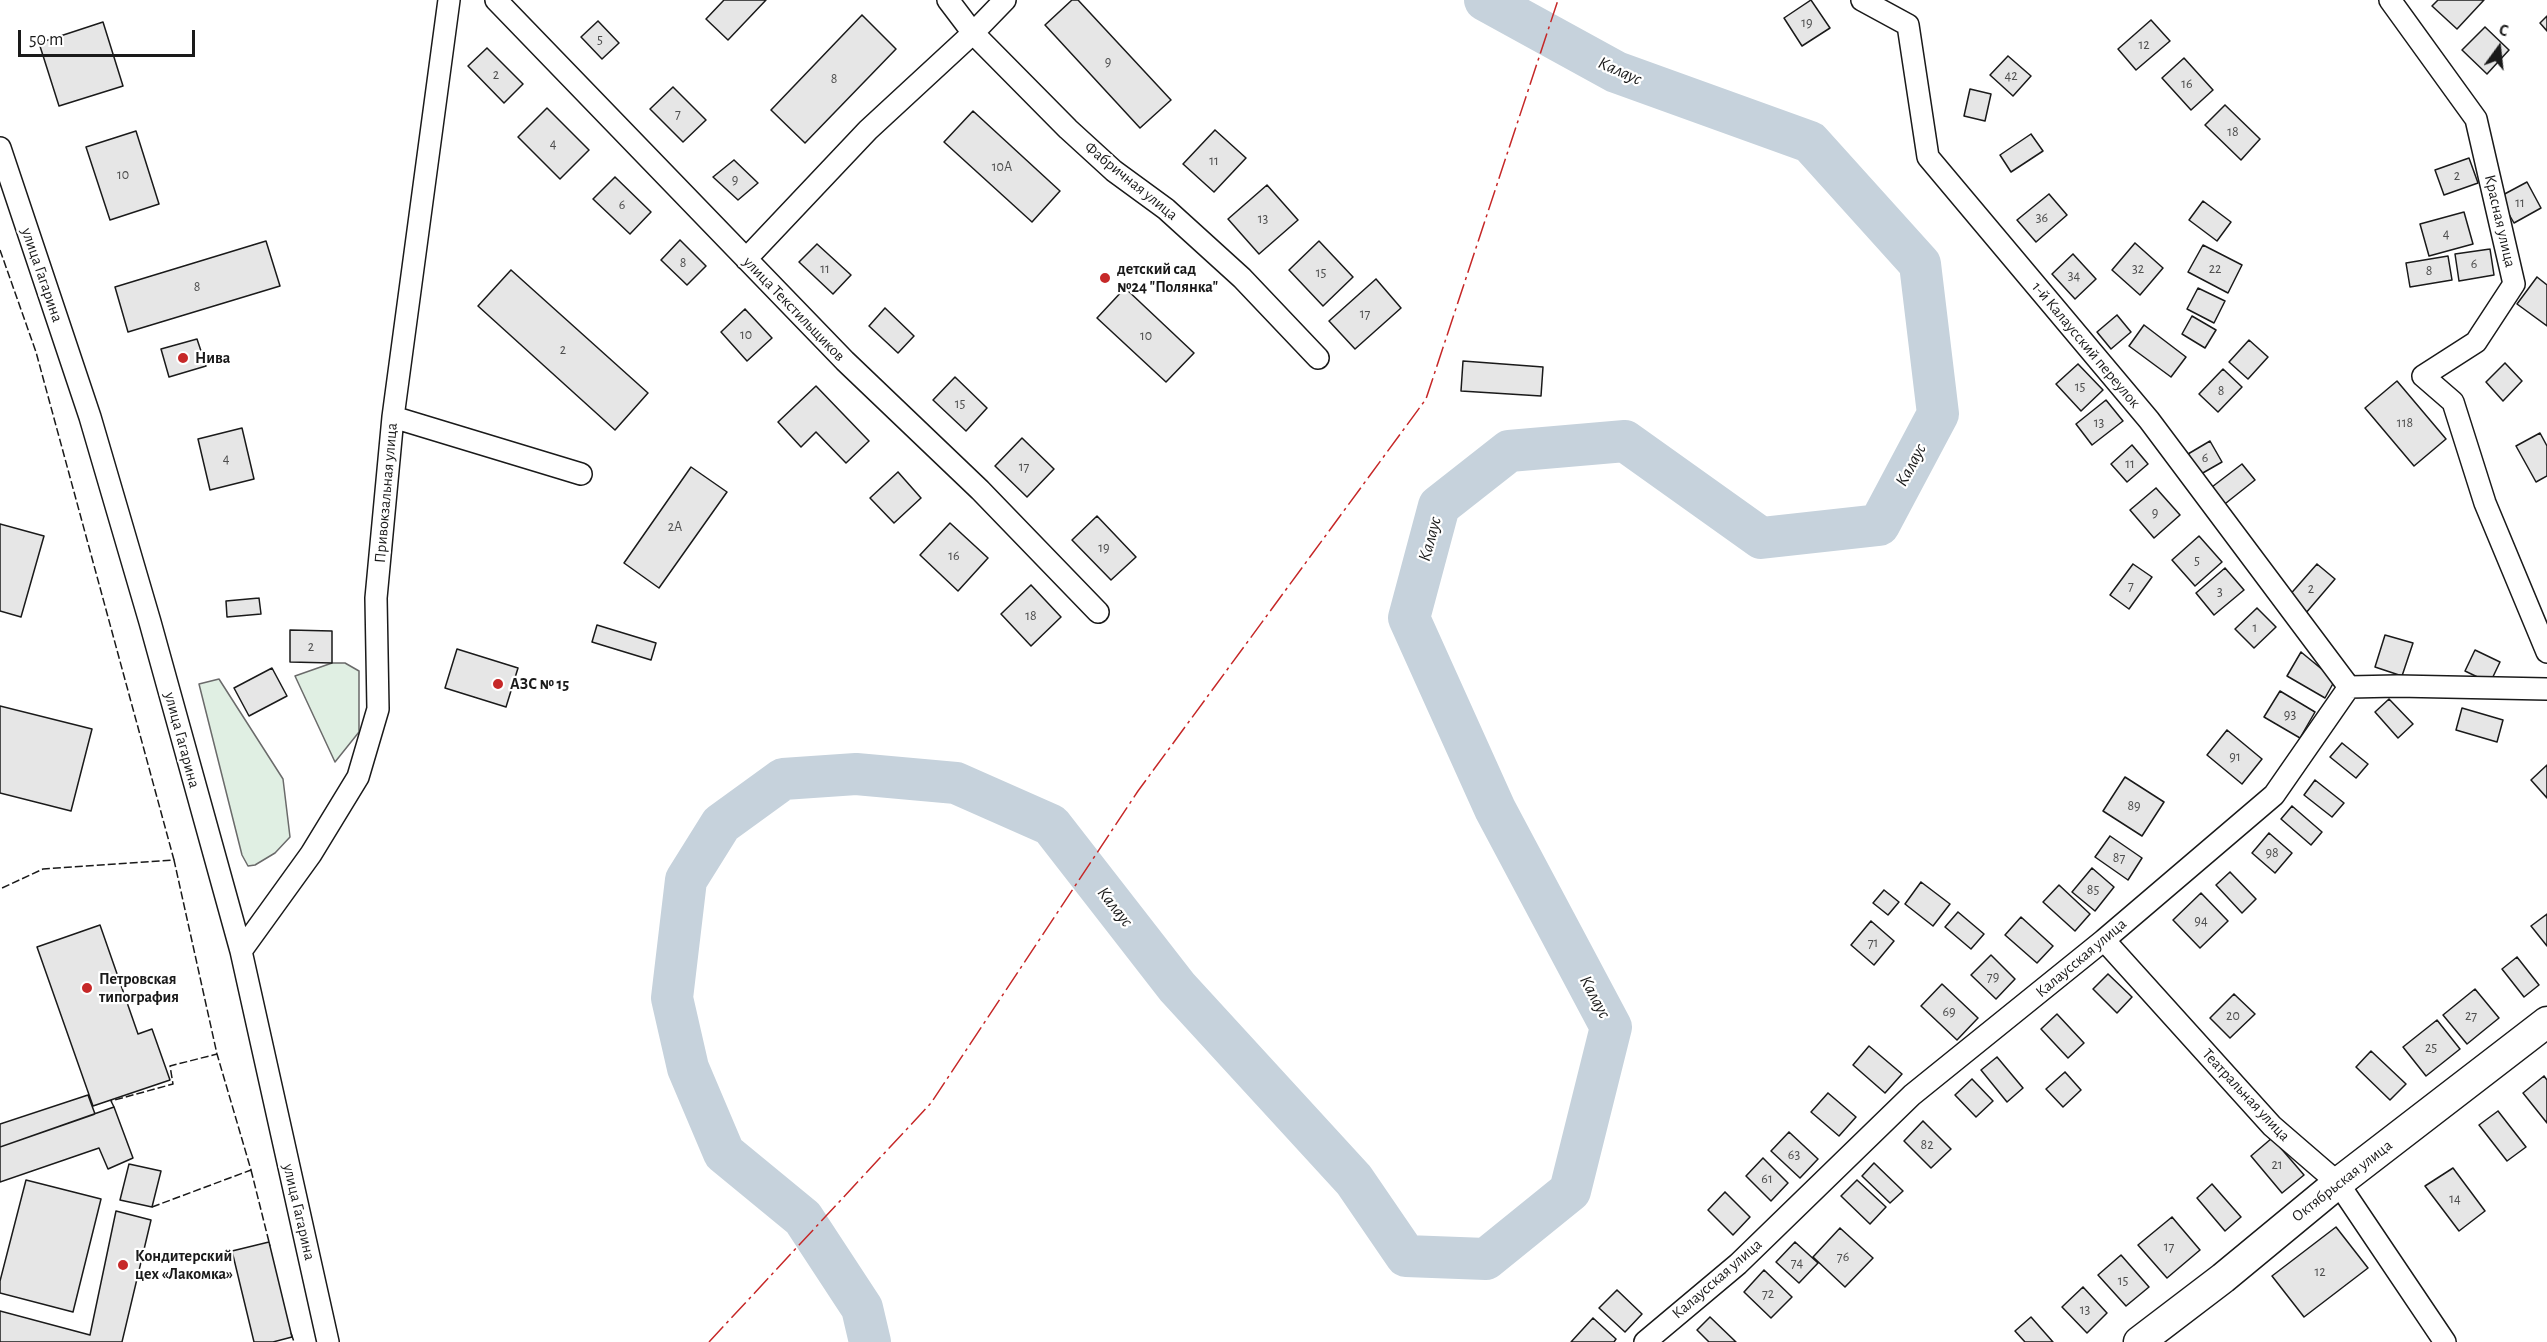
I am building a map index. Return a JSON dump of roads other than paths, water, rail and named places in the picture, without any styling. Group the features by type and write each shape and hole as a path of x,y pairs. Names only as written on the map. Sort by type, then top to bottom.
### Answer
{"main road":[{"name":"Октябрьская улица","path":"2139,1342 2223,1278 2338,1183 2547,1022"}],"street":[{"name":"Привокзальная улица","path":"241,951 311,854 358,777 378,709 376,598 393,417 449,0"},
{"name":"улица Текстильщиков","path":"496,0 845,361 980,490 1098,612"},
{"name":"Фабричная улица","path":"948,0 974,33 1068,129 1114,171 1166,209 1242,278 1318,358"},
{"path":"746,259 868,130 974,33 1005,0"},
{"name":"1-й Калаусский переулок","path":"1862,0 1908,25 1928,157 2149,420 2349,687"},
{"name":"Красная улица","path":"2390,0 2476,119 2514,284 2476,342 2423,376 2453,402 2485,503 2547,652"},
{"name":"улица Гагарина","path":"0,148 109,481 241,951 328,1342"},
{"path":"393,417 581,474"},
{"path":"2349,687 2547,689"},
{"name":"Калаусская улица","path":"1645,1342 1738,1264 1912,1095 2104,940 2274,795 2349,687"},
{"name":"Театральная улица","path":"2104,940 2272,1126 2338,1183 2445,1342"}],"waterway":[{"name":"Калаус","path":"870,1342 862,1308 803,1218 724,1153 688,1068 672,998 686,880 721,824 783,779 856,774 956,783 1051,825 1177,987 1354,1180 1406,1256 1486,1259 1570,1191 1611,1027 1495,809 1409,618 1439,506 1509,451 1625,441 1761,538 1879,525 1938,414 1920,264 1810,142 1616,72 1485,0"}],"place":[{"name":"детский сад №24 \"Полянка\"","path":"1105,278"},
{"name":"Нива","path":"183,358"},
{"name":"АЗС № 15","path":"498,684"},
{"name":"Петровская типография","path":"87,988"},
{"name":"Кондитерский цех «Лакомка»","path":"123,1265"}]}
